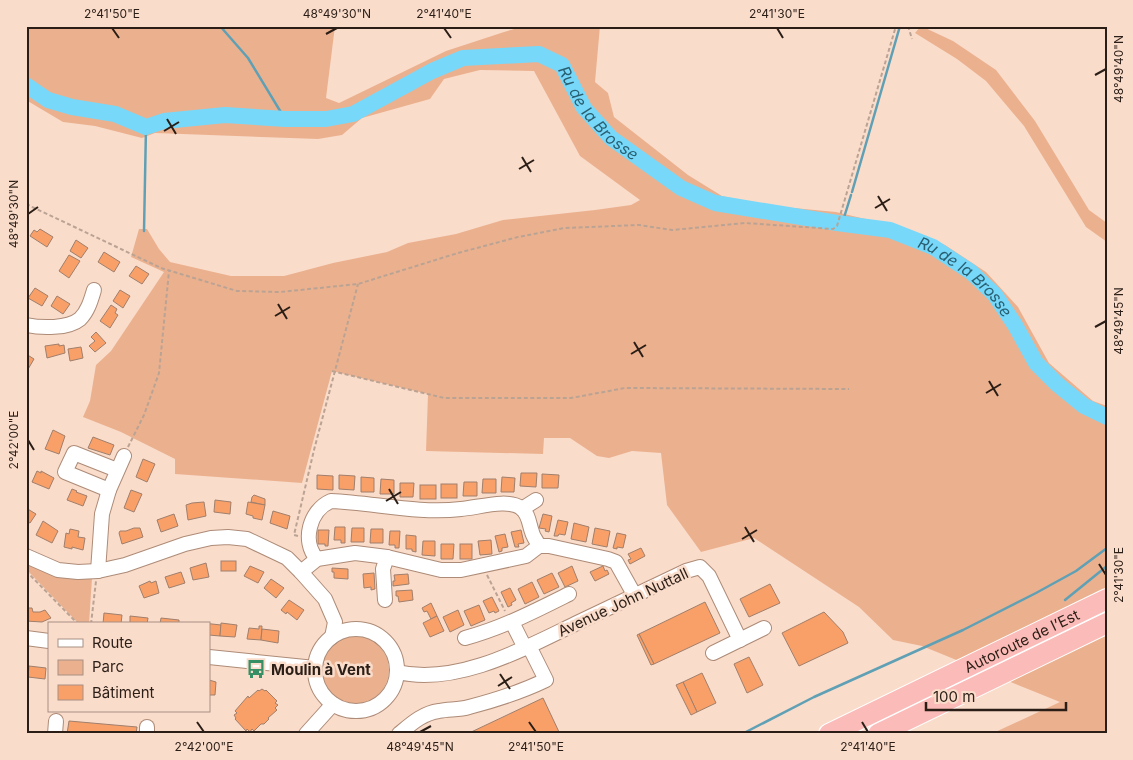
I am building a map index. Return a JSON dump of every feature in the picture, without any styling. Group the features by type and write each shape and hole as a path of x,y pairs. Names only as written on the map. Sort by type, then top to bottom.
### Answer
{"highway":[{"name":"Autoroute de l’Est","path":"829,734 1107,599"},
{"name":"Autoroute de l’Est","path":"878,734 1107,623"}],"street":[{"path":"26,325 39,328 63,326 80,319 88,308 94,290"},
{"path":"109,490 65,472 74,453 117,470"},
{"path":"99,575 102,514 109,490 124,456"},
{"path":"522,509 536,500"},
{"path":"317,559 311,552 310,532 312,520 322,505 331,501 430,511 514,504 526,514 532,533 539,546"},
{"path":"26,556 58,570 99,575 184,544 211,538 248,539 287,558 325,599 336,622 332,637"},
{"path":"301,572 317,559 355,552 387,557 441,570 461,570 526,556 539,546 549,546 616,562 635,596"},
{"path":"385,600 383,568 387,557"},
{"name":"Avenue John Nuttall","path":"397,672 420,676 455,672 486,664 527,647 686,571 700,567 709,576 740,640"},
{"name":"Avenue John Nuttall","path":"465,638 490,632 569,594"},
{"path":"399,734 423,716 437,711 463,709 490,702 516,694 546,680 511,623"},
{"path":"713,652 764,628"},
{"path":"356,629 369,631 381,638 390,647 396,659 397,672 389,695 380,704 369,709 350,711 333,704 323,694 317,682 315,668 323,645 332,637 356,629"},
{"path":"26,638 48,641"},
{"path":"210,657 315,668"},
{"path":"306,734 333,704"}],"path":[{"path":"26,204 169,270 237,291 280,292 358,284 458,253 518,237 564,228 639,225 672,230 745,223 833,229 838,226 896,26"},
{"path":"908,26 912,39"},
{"path":"124,456 144,415 158,373 169,270"},
{"path":"294,535 314,450 358,284"},
{"path":"334,372 444,398 571,398 625,388 849,389"},
{"path":"484,566 511,623"},
{"path":"26,571 76,622"},
{"path":"91,622 96,580 99,575"}],"green space":[{"path":"26,26 335,26 326,98 339,103 446,51 504,32 525,26 600,26 595,82 608,93 614,117 688,175 722,196 762,205 836,212 903,228 945,245 986,272 1018,307 1049,363 1093,401 1107,406 1107,733 991,734 1060,702 922,646 893,640 859,607 754,538 701,552 667,505 661,453 632,451 609,458 597,456 570,438 544,438 543,454 426,451 428,394 332,371 302,483 175,474 175,459 121,432 83,417 90,401 96,365 111,351 164,272 131,257 139,229 147,229 159,249 170,262 231,276 284,276 333,263 387,252 408,243 456,234 503,220 631,205 640,200 580,156 534,71 480,70 444,79 430,99 362,118 342,135 318,139 155,133 142,138 95,126 63,122 26,100"},
{"path":"921,26 953,41 996,70 1035,121 1089,210 1107,223 1107,242 1086,227 1024,126 986,81 957,59 915,33"},
{"path":"26,562 92,578 89,622 77,622 26,569"},
{"path":"362,636 374,642 383,651 389,663 387,683 379,694 362,704 348,704 331,694 323,683 321,663 331,646 342,638"}],"building":[{"path":"40,229 53,237 47,247 30,236 34,230 37,232"},
{"path":"76,240 88,248 81,258 70,251"},
{"path":"104,252 120,262 114,272 98,262"},
{"path":"69,255 80,261 69,278 59,271"},
{"path":"136,266 149,274 142,284 129,276"},
{"path":"35,288 48,296 42,306 28,298"},
{"path":"120,290 130,296 123,308 113,301"},
{"path":"57,296 70,304 63,314 51,306"},
{"path":"111,305 117,309 115,313 118,315 110,328 100,321"},
{"path":"96,332 106,343 95,352 89,346 95,341 91,337"},
{"path":"59,344 59,346 64,345 65,353 47,358 45,346"},
{"path":"81,347 83,358 70,361 68,349"},
{"path":"26,354 34,359 27,371 26,371"},
{"path":"53,430 65,436 59,454 45,449"},
{"path":"93,437 114,445 110,455 88,448"},
{"path":"143,459 155,464 147,482 136,477"},
{"path":"37,471 41,473 41,471 54,478 49,489 32,482"},
{"path":"521,473 537,473 536,487 520,486"},
{"path":"542,474 559,475 558,488 542,488"},
{"path":"317,475 333,476 333,490 317,489"},
{"path":"339,475 355,476 354,490 339,489"},
{"path":"361,477 374,478 374,492 361,492"},
{"path":"502,477 515,478 514,492 501,492"},
{"path":"381,479 394,480 394,494 380,494"},
{"path":"483,479 496,479 496,493 482,493"},
{"path":"464,482 477,482 477,496 463,496"},
{"path":"400,483 414,483 413,497 400,497"},
{"path":"441,484 457,484 457,498 441,498"},
{"path":"420,485 436,485 436,499 420,499"},
{"path":"72,489 87,496 83,506 67,500"},
{"path":"131,490 142,494 134,512 124,508"},
{"path":"254,495 265,499 265,505 251,502"},
{"path":"215,500 231,502 230,514 214,512"},
{"path":"204,502 206,516 188,520 186,505"},
{"path":"248,502 265,505 262,520 246,514"},
{"path":"26,508 36,514 30,523 26,521"},
{"path":"273,511 290,516 287,529 270,523"},
{"path":"174,514 178,526 161,532 157,520"},
{"path":"543,514 552,516 549,532 545,531 546,529 539,528"},
{"path":"558,520 568,522 565,535 559,534 554,536"},
{"path":"43,521 58,531 52,543 36,535"},
{"path":"574,523 589,527 586,542 571,539"},
{"path":"335,527 345,527 345,543 341,543 341,540 334,540"},
{"path":"140,528 143,537 122,544 120,531"},
{"path":"352,528 364,528 364,542 351,542"},
{"path":"595,528 610,531 607,547 592,544"},
{"path":"70,529 79,531 78,537 85,538 83,550 64,547 66,533 69,534"},
{"path":"371,529 383,529 383,543 370,543"},
{"path":"318,530 329,530 328,546 318,544"},
{"path":"521,530 524,543 518,544 519,547 515,547 511,532"},
{"path":"390,531 400,531 399,548 395,548 395,545 389,545"},
{"path":"617,533 626,535 623,548 613,548"},
{"path":"505,534 508,547 502,548 502,551 499,552 495,536"},
{"path":"406,535 416,536 416,552 412,551 412,549 406,549"},
{"path":"491,540 492,554 480,555 478,541"},
{"path":"423,541 435,541 435,556 422,555"},
{"path":"441,544 454,544 453,559 441,559"},
{"path":"460,544 472,544 472,559 460,559"},
{"path":"641,548 645,556 630,564 628,560 631,559 628,554"},
{"path":"221,561 236,561 236,571 221,571"},
{"path":"206,563 209,577 193,580 190,568"},
{"path":"250,566 264,572 258,583 244,576"},
{"path":"572,566 578,581 565,587 558,573"},
{"path":"603,566 609,574 595,581 590,572"},
{"path":"332,568 348,569 348,579 334,578"},
{"path":"181,572 185,583 169,588 165,577"},
{"path":"374,573 375,589 371,590 371,587 364,588 363,574"},
{"path":"552,573 559,587 544,594 537,580"},
{"path":"408,574 409,584 393,586 393,581 395,581 394,575"},
{"path":"271,579 284,588 276,598 264,588"},
{"path":"150,581 151,583 156,581 159,593 144,598 139,586"},
{"path":"532,582 539,597 525,604 518,589"},
{"path":"770,584 780,603 749,617 740,599"},
{"path":"510,588 516,600 508,607 501,592"},
{"path":"412,590 413,600 399,602 396,591"},
{"path":"492,597 499,611 489,613 483,601"},
{"path":"289,600 304,610 297,620 281,610"},
{"path":"705,602 720,633 654,664 639,634"},
{"path":"431,603 437,616 431,619 427,611 424,612 422,608"},
{"path":"479,605 485,620 471,626 464,611"},
{"path":"28,608 32,608 33,612 45,610 51,618 42,622 26,621"},
{"path":"458,610 464,625 450,632 443,617"},
{"path":"824,612 843,632 848,643 799,666 782,633"},
{"path":"104,613 122,615 121,622 103,622"},
{"path":"130,616 148,618 147,622 130,622"},
{"path":"437,616 444,631 430,637 423,623"},
{"path":"161,618 179,620 179,622 160,622"},
{"path":"221,623 237,625 235,637 220,636"},
{"path":"210,624 221,625 220,636 210,635"},
{"path":"259,626 262,626 261,640 247,639 249,628 259,629"},
{"path":"262,629 279,631 278,643 261,640"},
{"path":"639,634 654,664 651,665 637,635"},
{"path":"749,657 763,685 747,693 734,664"},
{"path":"29,666 46,668 45,679 28,677"},
{"path":"702,673 716,703 697,712 683,682"},
{"path":"210,680 216,682 215,695 210,695"},
{"path":"683,682 697,712 691,715 676,685"},
{"path":"262,689 266,690 277,701 275,703 278,705 275,708 277,710 264,724 261,724 254,731 252,729 250,732 247,729 246,731 235,719 234,715 237,713 235,711 248,696 249,698"},
{"path":"543,698 560,734 467,734"},
{"path":"69,721 137,727 136,734 67,734"}],"waterway":[{"path":"220,26 248,58 285,119"},
{"path":"852,192 900,26"},
{"name":"Ru de la Brosse","path":"26,85 48,100 72,107 115,114 146,127 164,121 225,115 285,119 326,119 353,114 432,71 463,58 539,54 562,65 584,108 611,138 681,188 715,203 890,230 933,247 971,272 995,295 1015,325 1036,363 1057,384 1084,406 1107,417"},
{"path":"144,231 146,127"},
{"path":"842,224 851,195"},
{"path":"742,734 814,697 963,630 1036,593 1076,571 1107,548"},
{"path":"1065,600 1107,566"}],"place":[{"name":"Moulin à Vent","path":"256,669"}]}
